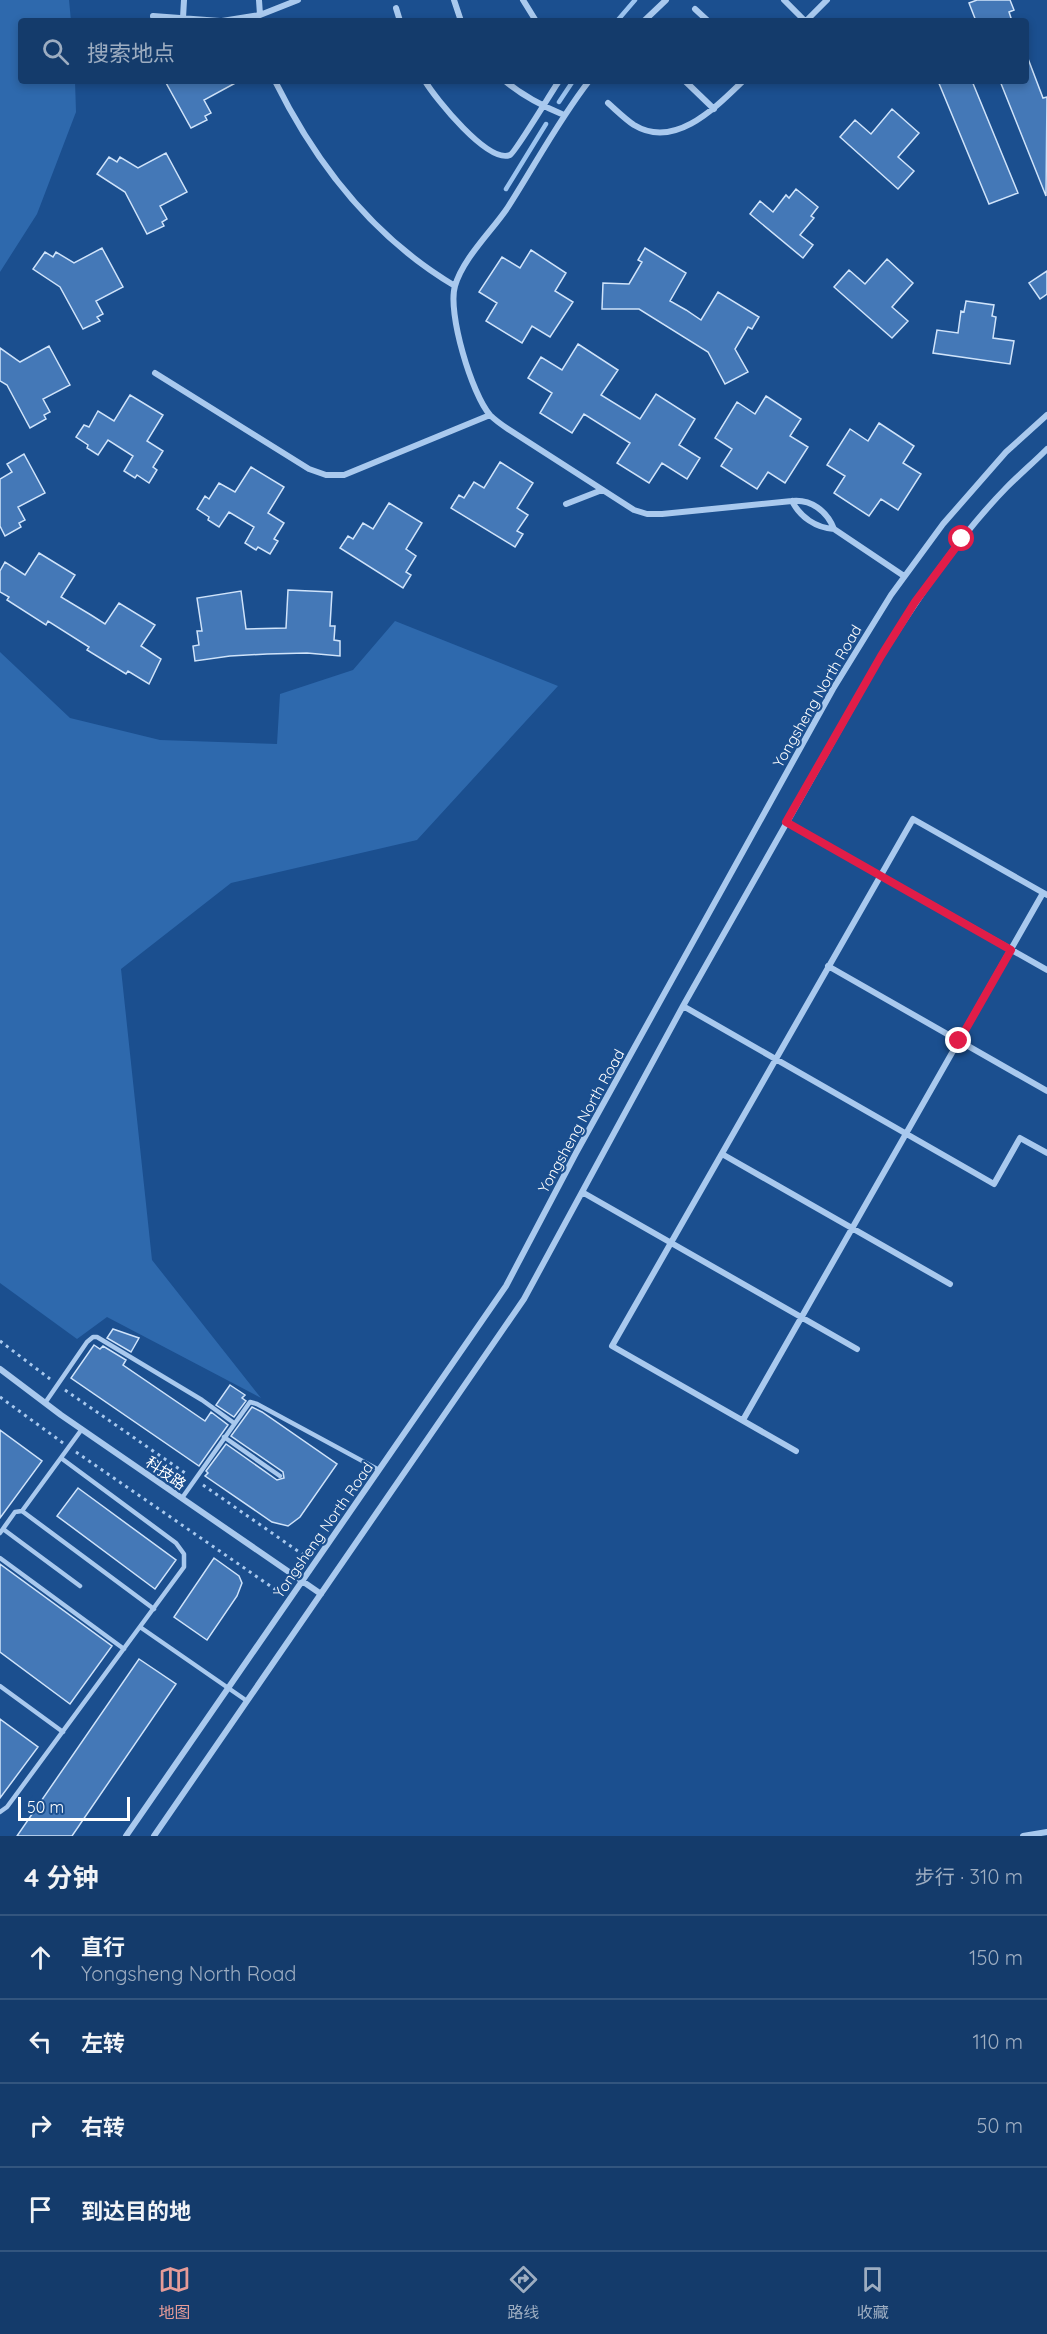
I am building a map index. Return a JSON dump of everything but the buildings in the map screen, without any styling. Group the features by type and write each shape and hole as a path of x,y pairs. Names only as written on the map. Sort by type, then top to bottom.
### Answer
{"street":[{"path":"153,16 183,18 184,0"},
{"path":"259,0 260,15"},
{"path":"240,18 260,15 298,0"},
{"path":"454,0 460,18"},
{"path":"523,0 534,18"},
{"path":"647,18 666,0"},
{"path":"784,0 802,18"},
{"path":"808,18 827,0"},
{"path":"396,8 399,18"},
{"path":"695,9 705,18"},
{"path":"277,84 300,128 342,188 392,240 434,273 455,286"},
{"path":"427,84 447,111 469,134 493,153 501,156 510,155 517,148 557,84"},
{"path":"508,84 520,94 564,115"},
{"path":"588,84 564,115 507,208 475,251 455,286 452,302 454,320 478,396 490,415 508,429 633,510 662,514 805,500 829,515 834,529"},
{"path":"688,84 714,109"},
{"path":"608,103 633,125 649,131 665,132 685,126 707,115 740,84"},
{"path":"155,373 309,469 326,475 344,475 362,469 490,415"},
{"name":"Yongsheng North Road","path":"126,1836 506,1286 576,1153 833,689 904,576 943,524 1006,452 1047,415"},
{"path":"154,1836 524,1299 786,822 881,656 915,602 962,539 1006,488 1047,449"},
{"path":"566,504 602,490"},
{"path":"792,501 797,512 821,528 834,529 904,576"},
{"path":"743,1420 1045,894 913,819 612,1346 796,1451"},
{"path":"786,822 1047,970"},
{"path":"828,966 1047,1091"},
{"path":"683,1006 994,1184 1020,1138 1047,1154"},
{"path":"722,1154 950,1284"},
{"path":"582,1192 857,1349"},
{"name":"科技路","path":"0,1370 321,1594"},
{"path":"1023,1836 1047,1832"}],"lane":[{"path":"45,1403 87,1342 97,1337 202,1400 234,1423"},
{"path":"182,1498 248,1403 254,1402 379,1470"},
{"path":"22,1511 82,1429"},
{"path":"224,1437 280,1476"},
{"path":"0,1812 7,1807 184,1567 185,1560 181,1548 61,1458"},
{"path":"80,1586 1,1531 15,1512 22,1511 154,1609"},
{"path":"0,1558 124,1649"},
{"path":"140,1627 247,1701"},
{"path":"0,1686 63,1732"}],"path":[{"path":"0,1341 58,1385 305,1556"},
{"path":"0,1397 282,1594"}],"shaded area":[{"path":"0,0 69,0 71,18 18,18 18,84 75,84 76,112 37,214 0,272"},
{"path":"395,621 558,686 417,840 231,883 121,969 152,1260 261,1398 107,1317 77,1339 0,1283 0,652 70,718 160,740 277,744 280,694 353,670"}],"waterway":[{"path":"620,18 635,0"},
{"path":"559,102 571,84"},
{"path":"506,189 546,124"}],"route":[{"path":"959,1041 1011,950 786,822 881,656 915,602 962,539"}]}
